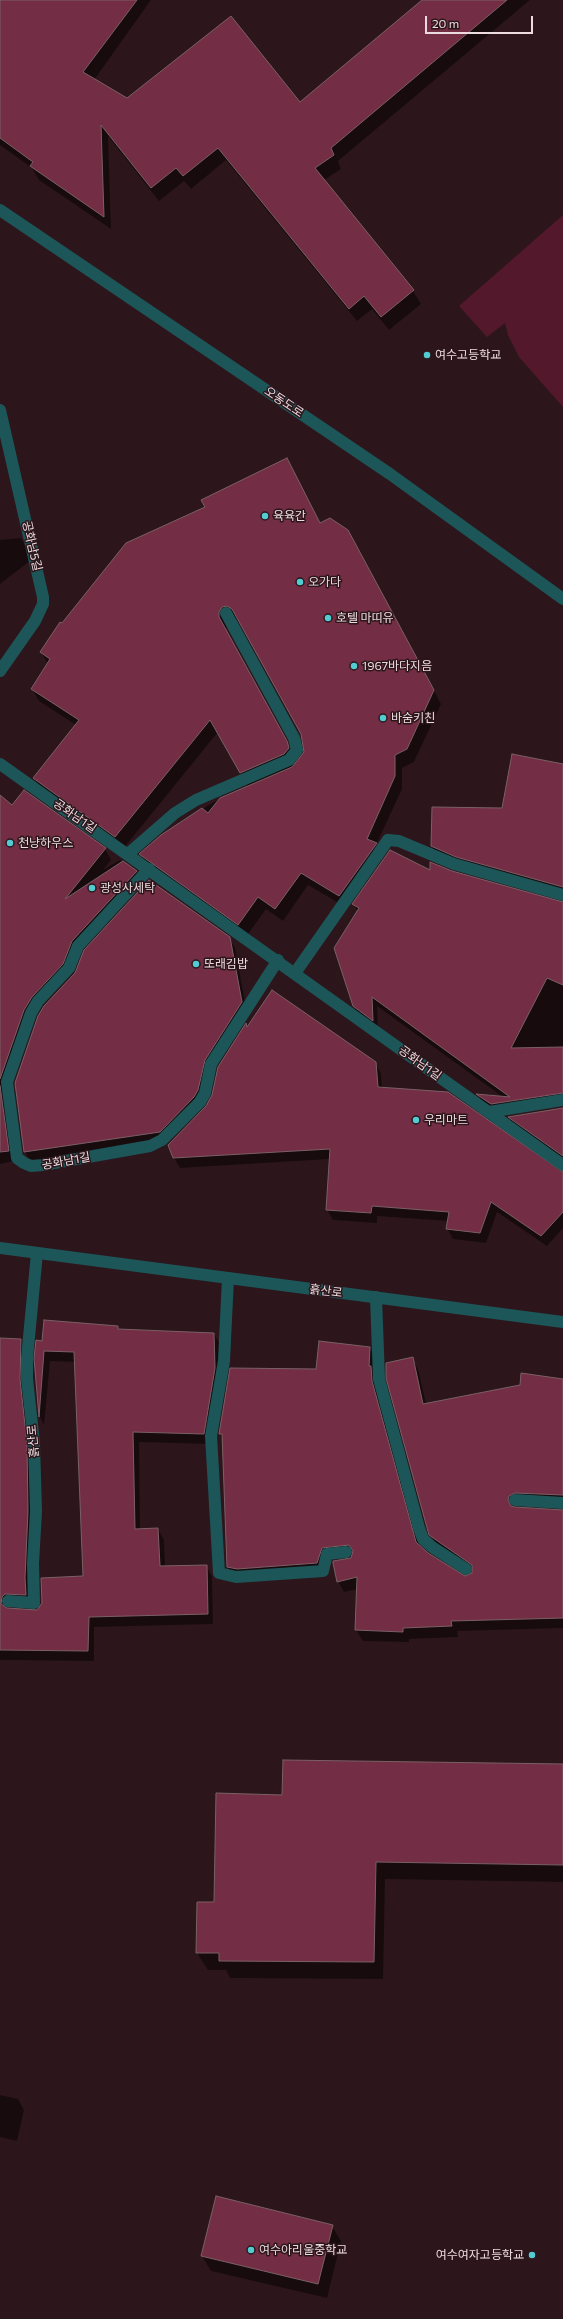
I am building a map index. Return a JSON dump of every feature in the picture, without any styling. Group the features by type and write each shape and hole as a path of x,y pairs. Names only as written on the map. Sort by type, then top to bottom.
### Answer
{"street":[{"name":"오동도로","path":"2,215 390,474 563,599"},
{"name":"공화남5길","path":"0,410 43,597 43,604 36,621 0,671"},
{"path":"128,854 175,813 196,800 289,760 297,750 294,738 226,613"},
{"name":"공화남1길","path":"0,764 278,960 563,1165"},
{"path":"295,973 388,840 399,841 454,864 563,895"},
{"name":"공화남1길","path":"149,869 78,946 69,968 38,1001 31,1013 7,1082 17,1158 24,1164 31,1166 43,1165 150,1146 162,1140 200,1102 211,1064 278,960"},
{"path":"489,1112 563,1100"},
{"name":"흙산로","path":"0,1248 563,1322"},
{"name":"흙산로","path":"8,1601 34,1603 33,1564 36,1503 34,1443 27,1379 27,1358 38,1253"},
{"path":"228,1278 224,1361 214,1410 211,1436 219,1573 236,1577 323,1571 327,1554 346,1552"},
{"path":"376,1298 379,1379 419,1528 423,1538 432,1547 466,1569"},
{"path":"515,1500 563,1504"}],"shaded area":[{"path":"563,215 563,407 519,357 508,335 505,323 487,337 459,306"}],"building":[{"path":"0,0 137,0 83,72 127,98 231,16 300,102 422,0 507,0 331,148 334,155 315,168 414,290 381,317 364,296 349,309 218,148 183,176 176,168 151,188 101,125 104,217 30,166 33,162 0,138"},
{"path":"287,458 320,523 330,518 348,530 434,690 407,749 395,755 395,776 367,839 377,843 339,896 301,873 275,909 258,897 238,925 139,854 161,835 202,808 208,813 220,798 292,767 304,752 301,734 232,609 227,606 222,607 219,612 219,617 287,741 289,748 284,754 240,773 210,720 115,837 33,778 79,720 31,689 50,659 40,652 60,622 62,623 126,543 205,507 201,500"},
{"path":"512,754 563,764 563,887 456,857 431,846 432,807 502,808"},
{"path":"24,790 106,848 65,899 123,861 137,871 72,941 63,964 32,997 24,1010 0,1079 0,795 12,805"},
{"path":"390,850 430,870 430,862 452,871 563,902 563,985 547,978 511,1048 563,1047 563,1093 491,1104 476,1094 510,1097 372,997 373,1021 353,1006 334,948 359,908 352,904"},
{"path":"149,880 230,937 242,1002 205,1060 198,1090 194,1097 160,1132 24,1152 15,1083 38,1016 44,1006 75,973 84,950"},
{"path":"272,990 376,1062 378,1087 448,1092 563,1172 563,1212 541,1236 491,1202 480,1233 446,1229 449,1212 372,1206 371,1213 326,1210 330,1149 173,1158 168,1145 206,1106 212,1095 218,1067 246,1023 247,1027"},
{"path":"0,1086 9,1151 0,1152"},
{"path":"563,1108 563,1156 508,1117"},
{"path":"44,1320 118,1326 118,1329 214,1333 215,1368 204,1434 133,1432 135,1529 158,1528 160,1566 207,1565 208,1614 89,1617 88,1651 0,1650 0,1338 21,1339 20,1379 27,1444 28,1511 25,1578 26,1595 5,1594 2,1597 1,1604 7,1608 37,1610 42,1603 41,1578 83,1576 74,1352 44,1351 39,1417 34,1358 36,1340 42,1341"},
{"path":"319,1341 370,1347 369,1366 371,1366 372,1381 416,1542 428,1553 465,1576 472,1573 472,1565 429,1535 386,1378 386,1363 413,1357 423,1404 520,1385 521,1373 563,1379 563,1495 515,1493 509,1496 508,1500 511,1506 515,1507 563,1510 563,1618 451,1621 452,1626 403,1628 403,1632 355,1630 357,1577 337,1582 333,1563 333,1561 351,1558 353,1551 349,1545 322,1548 317,1563 237,1569 227,1567 222,1434 219,1434 230,1368 316,1369"},
{"path":"283,1760 563,1764 563,1865 376,1862 374,1962 219,1961 219,1953 196,1953 197,1902 214,1902 216,1793 282,1795"},
{"path":"216,2196 333,2225 318,2284 201,2256"}],"place":[{"name":"여수고등학교","path":"427,355"},
{"name":"육육간","path":"265,516"},
{"name":"오가다","path":"300,582"},
{"name":"호텔 마띠유","path":"328,618"},
{"name":"1967바다지음","path":"354,666"},
{"name":"바숨키친","path":"383,718"},
{"name":"천냥하우스","path":"10,843"},
{"name":"광성사세탁","path":"92,888"},
{"name":"또래김밥","path":"196,964"},
{"name":"우리마트","path":"416,1120"},
{"name":"여수아리울중학교","path":"251,2250"},
{"name":"여수여자고등학교","path":"532,2255"}]}
